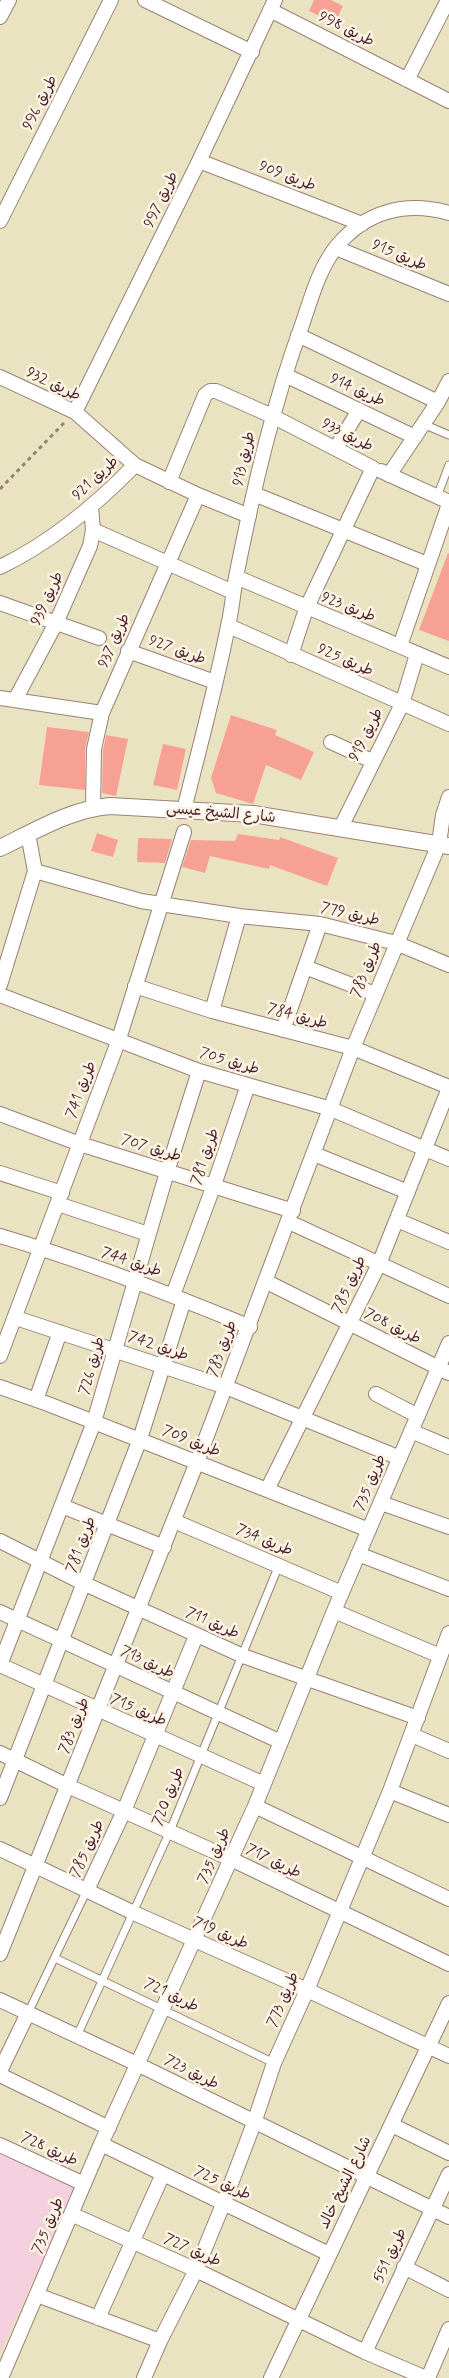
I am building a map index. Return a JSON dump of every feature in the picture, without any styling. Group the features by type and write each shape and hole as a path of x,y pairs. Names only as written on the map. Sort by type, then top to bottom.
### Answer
{"street":[{"path":"0,17 9,0"},
{"name":"طريق 996","path":"0,221 111,0"},
{"path":"145,0 252,52"},
{"path":"407,80 448,0"},
{"name":"طريق 997","path":"75,412 200,161 273,5"},
{"name":"طريق 998","path":"273,5 407,80 449,101"},
{"name":"طريق 909","path":"200,161 362,224"},
{"name":"طريق 913","path":"184,810 229,626 236,577 272,416 298,335 322,270 336,248 362,224 384,212 406,207 436,209 449,213"},
{"name":"طريق 915","path":"336,248 449,294"},
{"path":"298,335 438,402"},
{"name":"طريق 914","path":"285,375 414,437"},
{"name":"طريق 932","path":"0,377 75,412 135,465"},
{"path":"389,475 424,424 449,381"},
{"name":"طريق 933","path":"169,482 205,396 210,391 216,391 272,416 373,468 306,609 291,655"},
{"path":"336,448 359,410"},
{"name":"طريق 921","path":"0,567 27,554 56,536 135,465 198,495 249,516"},
{"path":"373,468 445,501 400,646"},
{"path":"254,494 427,564"},
{"name":"طريق 937","path":"93,807 94,749 102,713 198,495"},
{"name":"طريق 939","path":"16,700 56,623 90,546 93,530 90,507"},
{"path":"93,530 233,592"},
{"name":"طريق 923","path":"236,577 306,609 449,667"},
{"path":"0,603 99,638"},
{"name":"طريق 925","path":"229,626 449,724"},
{"name":"طريق 927","path":"128,651 215,682"},
{"name":"طريق 919","path":"340,829 372,761 402,704 417,654"},
{"path":"0,698 102,713"},
{"path":"331,742 372,761"},
{"name":"طريق 783","path":"0,1954 3,1937 36,1866 198,1462 267,1282 353,1048 396,943 444,845 442,816 449,797"},
{"name":"شارع الشيخ عيسى","path":"0,848 28,834 93,807 253,814 444,845"},
{"name":"طريق 741","path":"0,1356 16,1318 39,1248 60,1199 118,1042 184,832"},
{"path":"0,985 3,970 35,871 28,834"},
{"name":"طريق 779","path":"35,871 141,901 162,905 239,916 320,924 396,943 449,965"},
{"path":"212,1010 239,916"},
{"path":"283,1030 320,924"},
{"path":"305,967 375,994"},
{"name":"طريق 784","path":"135,986 212,1010 353,1048 449,1087"},
{"name":"طريق 705","path":"0,996 118,1042 199,1070 331,1109 449,1159"},
{"name":"طريق 726","path":"0,1665 94,1422 166,1172 199,1070"},
{"name":"طريق 781","path":"0,1798 140,1439 163,1366 179,1298 214,1185 248,1085"},
{"name":"طريق 785","path":"267,1490 379,1264 449,1087"},
{"name":"طريق 707","path":"0,1114 80,1144 166,1172 214,1185 291,1217 379,1264 449,1296"},
{"path":"314,1154 408,1192"},
{"path":"0,1173 148,1234"},
{"path":"397,1220 449,1242"},
{"name":"طريق 744","path":"0,1236 179,1298 250,1327"},
{"name":"طريق 708","path":"267,1282 444,1371"},
{"name":"طريق 742","path":"16,1318 226,1387 400,1458"},
{"path":"36,1400 60,1332"},
{"name":"طريق 735","path":"1,2378 101,2144 255,1806 358,1554 411,1431 444,1371 449,1343"},
{"name":"طريق 709","path":"0,1387 140,1439 369,1530"},
{"path":"376,1394 418,1416"},
{"path":"411,1431 449,1447"},
{"path":"381,1503 449,1527"},
{"path":"62,1506 164,1547"},
{"name":"طريق 734","path":"174,1522 342,1593"},
{"name":"طريق 711","path":"0,1541 85,1584 243,1656 418,1718"},
{"path":"358,1554 449,1589"},
{"name":"طريق 713","path":"0,1612 281,1742"},
{"path":"334,1612 440,1656"},
{"name":"طريق 773","path":"144,2378 160,2341 196,2270 224,2202 274,2063 307,1990 390,1791 449,1632"},
{"name":"طريق 785","path":"87,1890 124,1811 196,1636"},
{"name":"طريق 715","path":"0,1665 264,1784"},
{"path":"412,1735 449,1751"},
{"name":"طريق 717","path":"0,1753 68,1786 231,1859 449,1964"},
{"path":"390,1791 449,1815"},
{"path":"255,1806 449,1899"},
{"name":"طريق 719","path":"0,1849 134,1913 449,2056"},
{"name":"طريق 723","path":"0,2000 137,2064 449,2217"},
{"name":"شارع الشيخ خالد","path":"271,2378 449,2003"},
{"name":"طريق 785","path":"0,2071 28,2013"},
{"path":"0,2075 109,2128"},
{"path":"392,2126 449,2153"},
{"name":"طريق 725","path":"101,2144 330,2254"},
{"name":"طريق 728","path":"0,2145 84,2184"},
{"path":"98,2318 163,2174"},
{"name":"طريق 551","path":"365,2352 431,2208 449,2174"},
{"name":"طريق 727","path":"71,2214 133,2244 196,2270 299,2318 365,2352 427,2378"},
{"path":"404,2267 449,2290"},
{"path":"37,2295 160,2341"},
{"path":"427,2378 449,2329"}],"lane":[{"path":"424,424 449,435"},
{"path":"445,501 449,465"},
{"name":"طريق 720","path":"77,2036 170,1831 279,1565"},
{"name":"طريق 785","path":"28,2013 87,1890"},
{"name":"طريق 721","path":"55,1958 274,2063"}],"path":[{"path":"0,489 75,412"}],"shaded area":[{"path":"0,2151 75,2189 0,2353"}],"building":[{"path":"314,0 331,0 343,6 335,23 309,11"},
{"path":"449,554 449,641 419,630"},
{"path":"231,715 277,730 275,735 314,752 301,780 266,765 253,804 216,793 211,778"},
{"path":"47,727 89,732 85,749 85,790 39,785"},
{"path":"106,735 128,739 116,796 102,793 103,750"},
{"path":"163,744 186,749 177,790 153,785"},
{"path":"97,833 118,840 113,857 91,851"},
{"path":"238,834 279,840 280,837 338,858 327,886 270,865 269,869 210,856 205,873 182,867 191,840 235,841"},
{"path":"138,838 172,839 165,863 137,862"}]}
